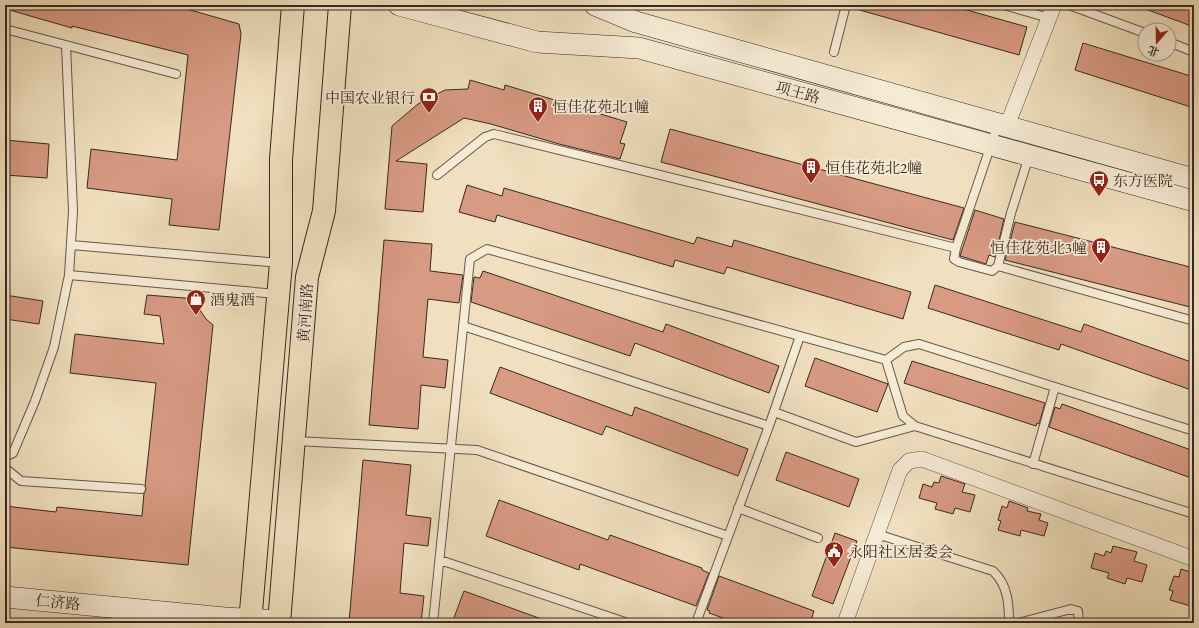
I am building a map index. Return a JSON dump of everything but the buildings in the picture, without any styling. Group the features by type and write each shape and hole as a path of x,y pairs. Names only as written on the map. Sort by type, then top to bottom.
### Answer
{"main road":[{"name":"黄河南路","path":"250,621 281,263 281,159 293,5"},
{"name":"黄河南路","path":"279,622 295,441 307,277 324,211 340,5"},
{"name":"项王路","path":"399,5 432,9 537,42 639,48 991,145 1032,145 1194,179"},
{"name":"项王路","path":"595,5 636,22 1003,125 1032,145 1194,201"},
{"name":"仁济路","path":"5,597 250,621 279,622"}],"street":[{"path":"1003,125 1052,12"},
{"path":"844,623 900,470 909,460 922,459 1194,559"}],"lane":[{"path":"834,52 846,5"},
{"path":"1004,5 1052,12"},
{"path":"1069,5 1137,30"},
{"path":"5,29 176,74"},
{"path":"5,456 13,453 38,394 54,347 69,275 73,212 66,45"},
{"path":"1177,45 1194,52"},
{"path":"1003,125 991,145 956,248 954,259 959,262 992,271 998,266 1011,213 1032,145"},
{"path":"437,175 485,137 494,134 956,248"},
{"path":"71,245 281,263"},
{"path":"433,623 470,259 487,249 886,360"},
{"path":"998,266 1194,321"},
{"path":"69,275 278,294"},
{"path":"463,326 768,426"},
{"path":"696,623 774,412 800,336"},
{"path":"886,360 904,347 919,344 1194,431"},
{"path":"886,360 903,416 915,426 1194,514"},
{"path":"1033,464 1055,387"},
{"path":"774,412 856,442 915,426"},
{"path":"295,441 477,450 728,536"},
{"path":"5,468 20,481 141,489"},
{"path":"738,508 818,538"},
{"path":"877,534 993,571 1001,578 1005,588 1009,606 1009,623"},
{"path":"440,560 628,623"},
{"path":"1018,623 1071,609 1078,611 1079,623"}],"place":[{"name":"中国农业银行","path":"429,114"},
{"name":"恒佳花苑北1幢","path":"538,123"},
{"name":"恒佳花苑北2幢","path":"811,184"},
{"name":"东方医院","path":"1099,197"},
{"name":"恒佳花苑北3幢","path":"1101,264"},
{"name":"酒鬼酒","path":"196,316"},
{"name":"永阳社区居委会","path":"834,568"}]}
